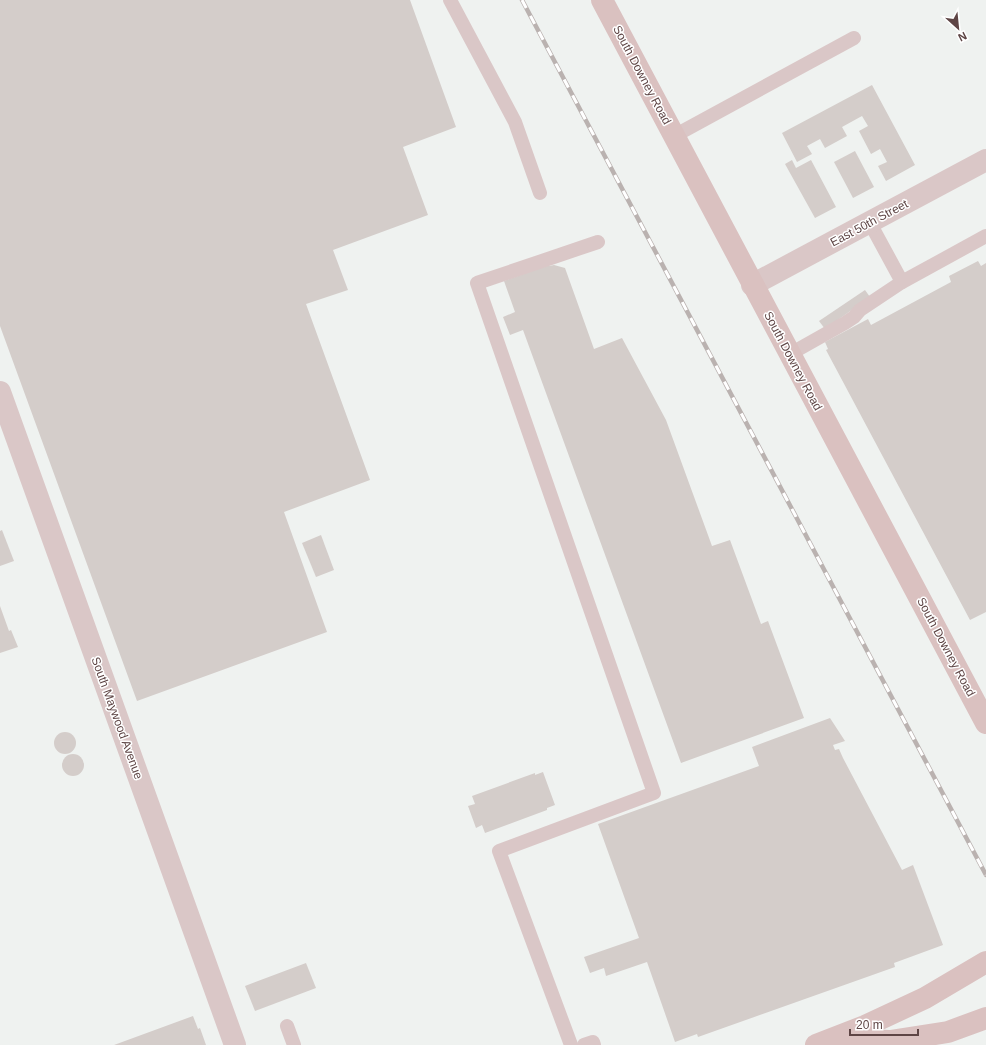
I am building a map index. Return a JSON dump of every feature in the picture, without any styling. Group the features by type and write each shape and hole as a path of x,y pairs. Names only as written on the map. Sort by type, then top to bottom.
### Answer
{"main road":[{"name":"South Downey Road","path":"602,0 752,285 986,722"},
{"path":"824,1042 865,1026 926,998 986,962"},
{"path":"824,1042 890,1041 948,1032 986,1018"}],"street":[{"name":"East 50th Street","path":"752,285 985,162"},
{"name":"South Maywood Avenue","path":"0,392 235,1045"}],"lane":[{"path":"450,0 515,122 540,193"},
{"path":"674,136 854,38"},
{"path":"870,223 902,282"},
{"path":"790,354 844,323 860,310 902,282 986,236"},
{"path":"571,1045 499,851 654,793 477,283 598,242"},
{"path":"287,1026 294,1045"},
{"path":"584,1045 593,1042 594,1045"}],"building":[{"path":"0,0 410,0 456,127 403,147 428,215 333,250 348,290 306,304 370,480 284,512 327,632 137,701 0,326"},
{"path":"872,85 915,165 886,181 878,166 887,162 880,149 871,154 859,131 868,126 862,116 842,127 847,136 825,148 820,139 807,146 812,154 797,162 782,133"},
{"path":"855,151 874,187 853,198 834,162"},
{"path":"792,160 796,168 811,160 836,207 815,218 785,164"},
{"path":"978,261 981,266 986,263 986,612 970,620 826,350 828,349 825,342 868,319 871,325 951,282 949,276"},
{"path":"549,265 565,268 594,349 622,338 666,420 712,546 730,540 761,624 768,621 804,718 681,763 523,330 510,335 503,317 515,312 504,281"},
{"path":"865,290 870,297 825,329 819,321"},
{"path":"2,530 14,561 0,566 0,531"},
{"path":"321,535 334,570 316,577 302,543"},
{"path":"0,606 9,631 11,630 18,647 0,653"},
{"path":"830,718 845,741 833,745 835,750 839,749 902,870 913,865 943,945 894,963 895,967 698,1037 697,1034 675,1042 647,962 606,976 604,968 590,973 584,957 639,938 598,824 759,766 752,747"},
{"path":"65,732 73,735 76,743 73,751 65,754 57,751 54,743 57,735"},
{"path":"73,754 81,757 84,765 81,773 73,776 65,773 62,765 65,757"},
{"path":"543,772 555,805 547,808 547,810 485,833 482,825 476,828 468,806 475,804 472,796 535,773 535,775"},
{"path":"306,963 316,988 255,1011 245,986"},
{"path":"193,1016 198,1029 200,1028 206,1045 114,1045"}],"railway":[{"path":"522,0 986,875"}]}
